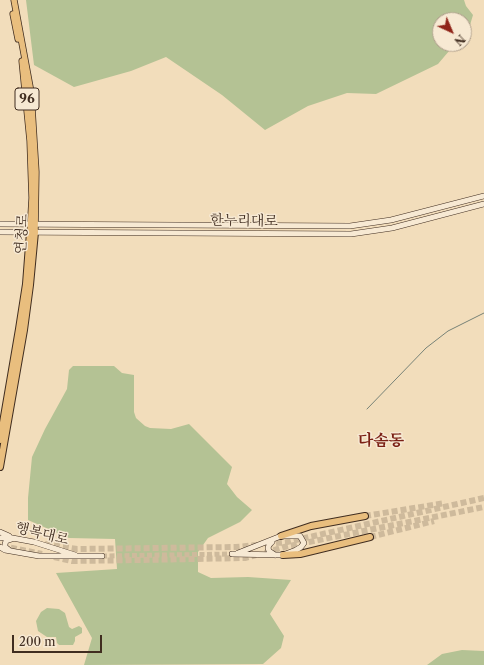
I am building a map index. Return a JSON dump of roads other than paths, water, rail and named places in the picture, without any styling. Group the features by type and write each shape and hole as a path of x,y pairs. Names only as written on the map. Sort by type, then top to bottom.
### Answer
{"highway":[{"name":"연청로","path":"0,440 19,329 33,232"},
{"name":"연청로","path":"0,468 24,330 31,278 33,232"},
{"path":"281,536 311,526 365,516"},
{"path":"283,555 300,554 370,537"}],"main road":[{"name":"연청로","path":"12,1 31,92 36,172 33,205 33,232"}],"street":[{"name":"한누리대로","path":"0,224 350,226 391,220 484,196"},
{"name":"한누리대로","path":"0,232 351,234 392,228 484,204"},
{"path":"0,532 13,538"},
{"path":"281,536 300,536 304,543 296,550 283,555 235,553 274,540 281,536"},
{"name":"행복대로","path":"0,538 13,538 42,544 77,556"},
{"path":"4,550 6,549 6,541 13,538"},
{"path":"274,540 268,548 269,551 275,555"},
{"path":"39,556 43,556 47,552 45,546 42,544"},
{"name":"행복대로","path":"4,550 39,556 102,556"}],"waterway":[{"path":"367,409 426,348 448,331 484,313"}],"tunnel":[{"path":"267,544 287,542 484,498"},
{"path":"365,516 445,503"},
{"path":"265,553 284,547 484,507"},
{"path":"370,537 434,521"},
{"path":"45,544 77,549 236,547 257,545"},
{"path":"2,546 42,554"},
{"path":"102,556 232,554"},
{"path":"54,557 72,561 245,558 256,555"}],"district":[{"name":"다솜동","path":"381,441"}]}
